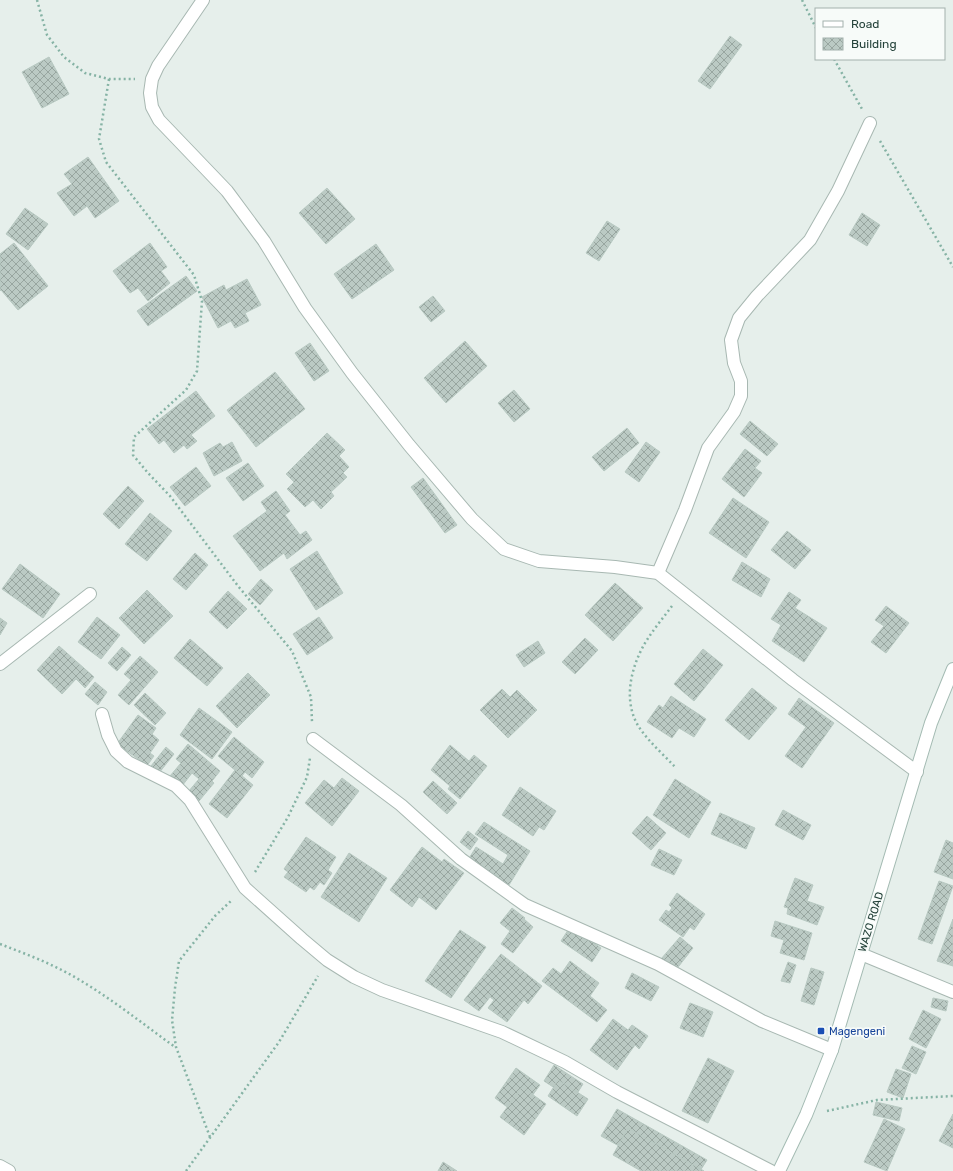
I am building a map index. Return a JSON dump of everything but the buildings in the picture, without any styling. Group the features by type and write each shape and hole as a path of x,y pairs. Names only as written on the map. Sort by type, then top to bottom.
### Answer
{"street":[{"path":"203,0 158,66 152,78 150,93 152,107 159,120 227,191 264,241 305,308 352,373 409,445 472,519 504,548 539,561 615,567 658,573 793,680 917,772"},
{"path":"658,573 685,510 708,448 734,412 741,396 741,381 734,363 731,340 739,318 757,296 810,240 838,191 870,123"},
{"path":"0,664 90,594"},
{"name":"WAZO ROAD","path":"779,1171 806,1115 832,1050 931,723 953,669"},
{"path":"102,714 108,735 116,752 128,762 176,786 190,800 245,888 327,960 354,978 382,990 509,1035 565,1062 617,1092 771,1171"},
{"path":"313,739 401,805 461,859 525,905 658,964 762,1021 832,1050"},
{"path":"862,954 953,992"},
{"path":"0,1166 9,1171"}],"path":[{"path":"37,0 47,35 64,56 85,73 109,79 152,78"},
{"path":"802,0 815,26"},
{"path":"835,60 953,267"},
{"path":"109,79 99,139 106,162 194,275 202,301 197,371 186,390 134,437 133,455 170,496 238,586 292,651 311,696 313,739 307,777 288,817 245,888 215,916 179,961 172,1020 176,1047 210,1136"},
{"path":"676,768 641,729 631,707 630,685 636,663 645,643 682,593"},
{"path":"0,944 34,957 77,979 176,1047"},
{"path":"186,1171 279,1042 327,960"},
{"path":"806,1115 877,1100 953,1096"}],"place":[{"name":"Magengeni","path":"821,1031"}]}
